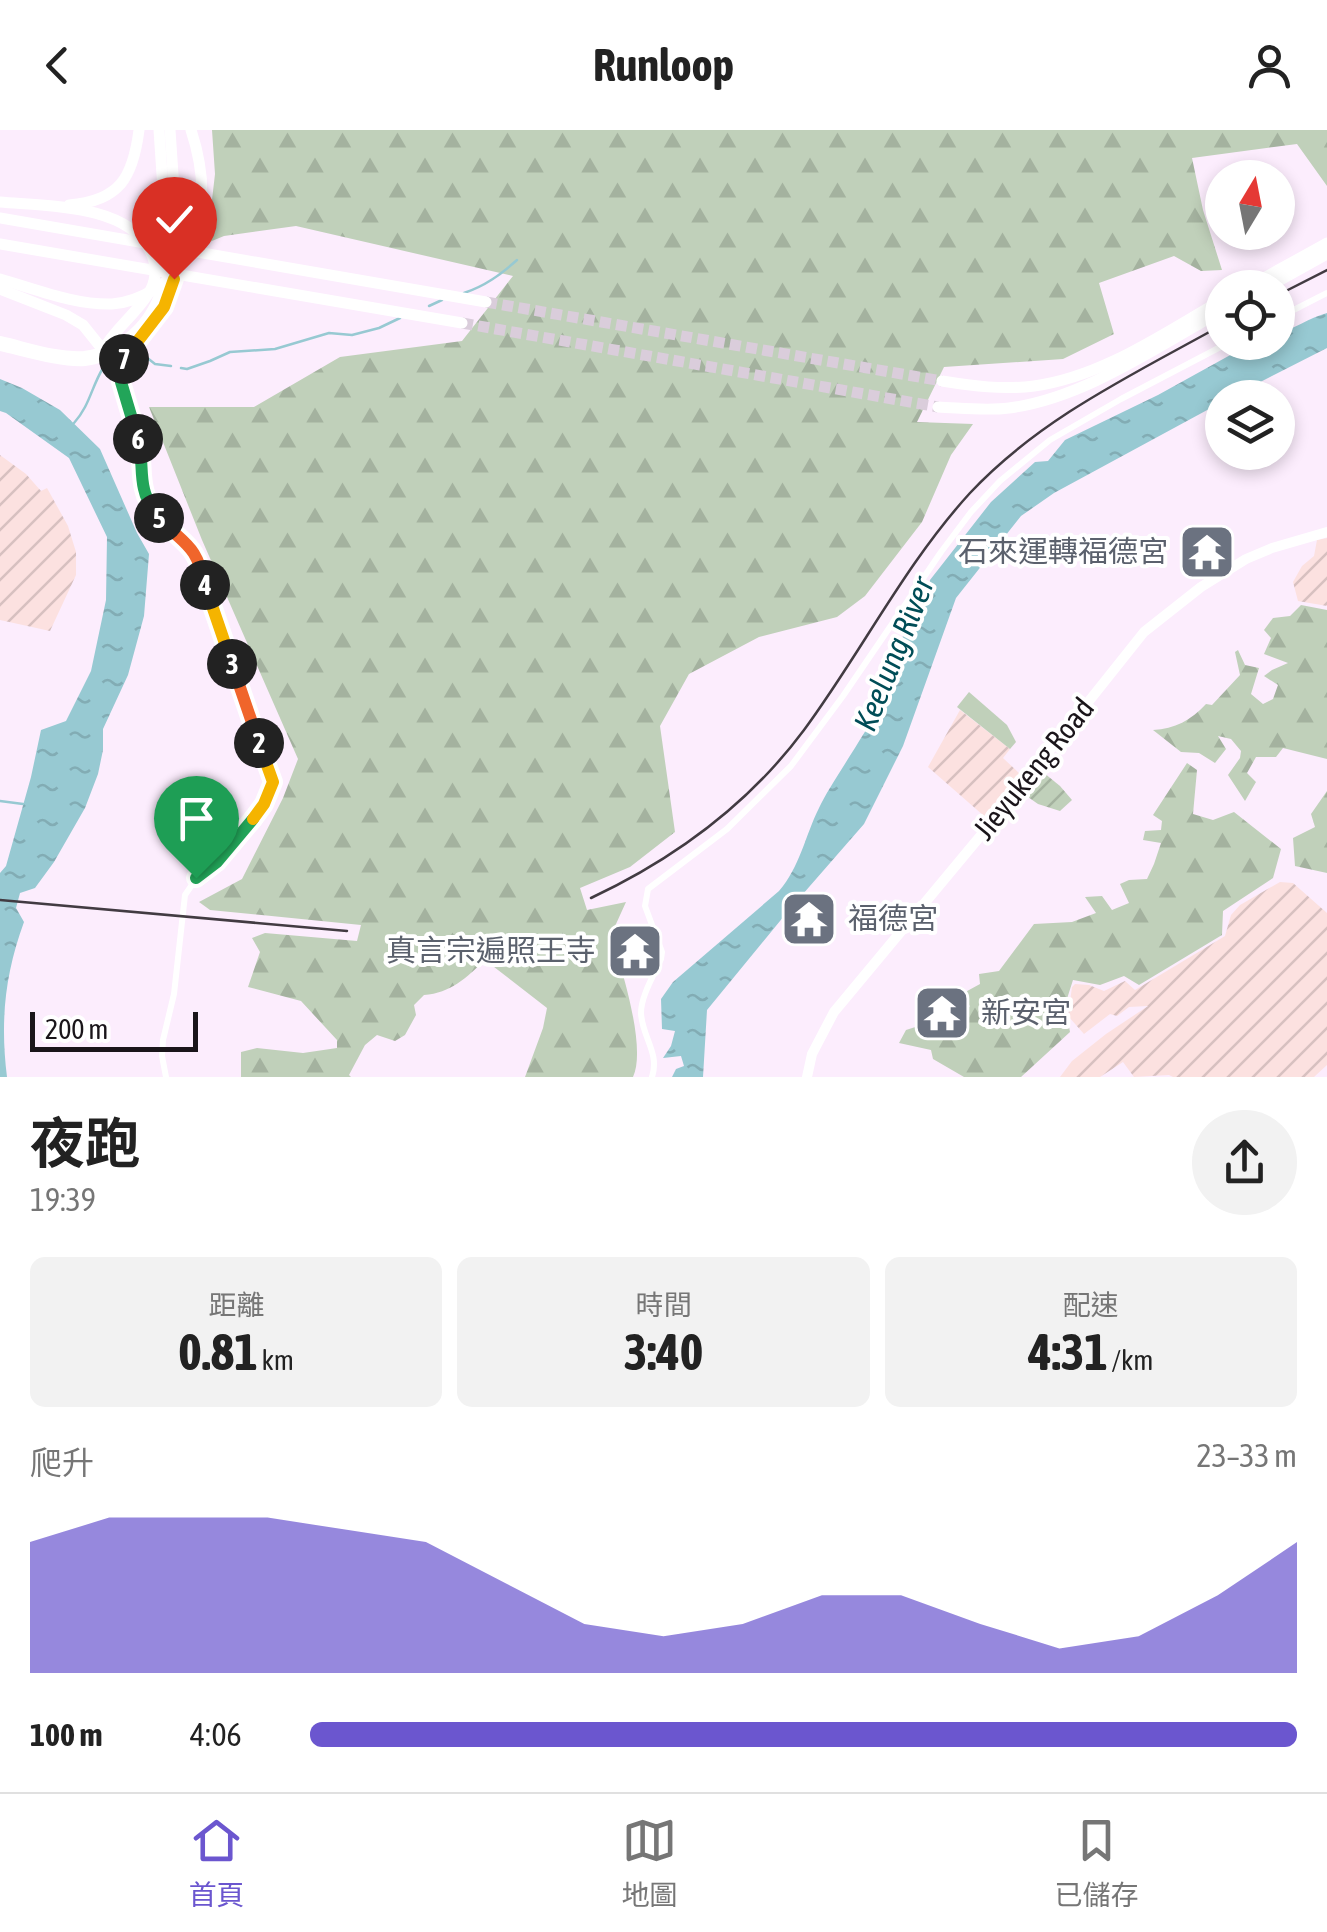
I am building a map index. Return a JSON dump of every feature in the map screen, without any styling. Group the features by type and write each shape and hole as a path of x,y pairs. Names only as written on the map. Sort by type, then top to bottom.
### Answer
{"highway":[{"path":"36,205 80,204 107,196 118,188 131,169 139,130"},
{"path":"159,130 170,219"},
{"path":"170,130 170,219"},
{"path":"0,279 68,298 108,304 143,296 169,279 185,261 200,224 202,179 191,130"},
{"path":"0,202 109,216 132,228 148,246 155,266 152,288 113,333 104,353 82,325 0,288"},
{"path":"0,218 486,302"},
{"path":"1278,270 1327,243"},
{"path":"0,244 462,323"},
{"path":"1295,272 1327,254"},
{"path":"942,382 1020,388 1070,378 1117,358 1205,309"},
{"path":"938,407 1008,408 1054,398 1098,380 1205,320"}],"main road":[{"name":"Jieyukeng Road","path":"807,1077 812,1054 834,1012 1144,632 1201,587 1246,559 1327,532"}],"street":[{"path":"166,1077 163,1040 174,994 185,895 196,878 217,862 248,827 273,782 198,560 148,501 143,486 142,452 123,390 120,373 128,351 158,316 172,289 176,258 170,219"},
{"path":"104,353 128,338 156,302 164,274 170,219"},
{"path":"1295,310 1327,294"},
{"path":"0,343 86,355 135,342"},
{"path":"104,353 123,390"},
{"path":"652,1077 655,1056 641,1015 662,952 645,906 648,889 727,829 792,766 940,552 1000,482 1050,440 1205,355"}],"shaded area":[{"path":"0,455 41,491 47,488 68,526 76,552 76,575 50,631 0,620"},
{"path":"1327,538 1327,606 1298,601 1293,582 1302,566 1314,556 1317,540"},
{"path":"960,710 1010,749 1003,758 1020,774 984,816 928,767"},
{"path":"1280,882 1293,883 1327,913 1327,1065 1314,1077 1134,1077 1123,1062 1100,1077 1060,1077 1072,1061 1148,1006 1129,1007 1117,1016 1110,1014 1084,1034 1068,1016 1075,984 1104,991 1125,981 1135,990 1225,936 1231,915 1240,905"}],"green space":[{"path":"212,130 1327,130 1327,186 1297,144 1192,158 1205,216 1205,250 1216,250 1222,270 1201,271 1174,256 1099,283 1114,334 1063,359 944,367 917,422 973,424 951,455 922,522 865,596 837,617 759,637 689,674 660,726 675,832 630,867 580,888 587,910 626,902 611,935 635,1027 633,1077 525,1077 547,1008 485,960 450,988 424,995 414,1005 416,1015 405,1035 395,1041 377,1035 365,1045 351,1077 241,1077 241,1052 257,1048 303,1053 337,1048 337,1040 301,1001 248,987 260,952 252,938 265,933 357,941 361,925 210,910 199,902 242,879 298,759 202,540 149,407 254,407 340,357 462,341 513,276 296,226 224,236 207,243 215,174"},
{"path":"1301,605 1327,610 1327,759 1283,748 1276,757 1256,757 1247,773 1256,782 1245,801 1228,775 1241,751 1231,739 1218,736 1226,749 1215,763 1199,753 1181,752 1153,730 1175,726 1206,704 1212,705 1240,675 1235,652 1238,650 1245,665 1259,668 1251,694 1263,704 1273,699 1278,685 1264,676 1288,663 1264,654 1271,638 1264,630 1273,618 1290,616"},
{"path":"969,692 1007,725 1016,742 1010,749 957,707"},
{"path":"1187,763 1197,770 1193,814 1213,820 1234,812 1281,849 1273,878 1223,911 1222,935 1139,985 1124,976 1100,985 1073,980 1065,1005 1070,1032 1021,1077 964,1077 933,1059 931,1050 899,1043 906,1030 931,1022 955,1032 965,1023 959,1017 970,1006 958,996 980,984 979,974 999,971 1034,924 1072,922 1096,913 1085,897 1102,896 1112,910 1129,903 1120,884 1147,879 1161,843 1143,840 1145,831 1161,830 1162,821 1153,815"},
{"path":"1033,764 1072,800 1060,811 1038,804 1018,790"},
{"path":"1327,791 1327,873 1295,866 1293,838 1315,827 1311,814"}],"water":[{"path":"1327,313 1327,348 1264,380 1205,380 1205,411 1054,493 1021,516 956,598 903,746 864,824 707,1010 703,1077 672,1077 676,1069 684,1066 681,1056 663,1058 675,1031 662,1029 661,999 673,982 786,882 819,808 887,693 903,646 901,627 928,594 930,580 991,502 1035,462 1048,461 1065,440 1221,360 1295,360 1295,327"},
{"path":"0,379 60,410 100,449 149,554 144,616 128,675 103,729 98,774 85,808 54,862 35,888 20,893 16,908 24,922 8,979 4,1017 7,1077 0,1077 0,873 6,866 41,730 66,721 91,671 106,600 107,537 69,458 0,411"}],"waterway":[{"path":"464,293 492,280 517,260"},
{"path":"429,306 442,300"},
{"path":"181,368 230,352 275,349 329,333 352,335 400,318"},
{"path":"134,351 155,364 171,366"},
{"path":"117,360 122,358"},
{"path":"74,423 103,368"},
{"path":"0,801 23,804"}],"tunnel":[{"path":"486,302 942,381"},
{"path":"462,323 938,407"}],"railway":[{"path":"1295,286 1327,270"},
{"path":"591,898 680,847 759,782 825,701 925,549 997,466 1089,399 1205,334"},
{"path":"0,900 347,931"}],"place":[{"name":"石來運轉福德宮","path":"1207,552"},
{"name":"福德宮","path":"809,919"},
{"name":"真言宗遍照王寺","path":"635,951"},
{"name":"新安宮","path":"942,1013"}],"route":[{"path":"174,279 164,307 124,358 121,382 142,452 143,486 148,501 198,560 273,782 264,804 236,842 196,878"}],"water label":[{"name":"Keelung River","path":"894,654"}]}
